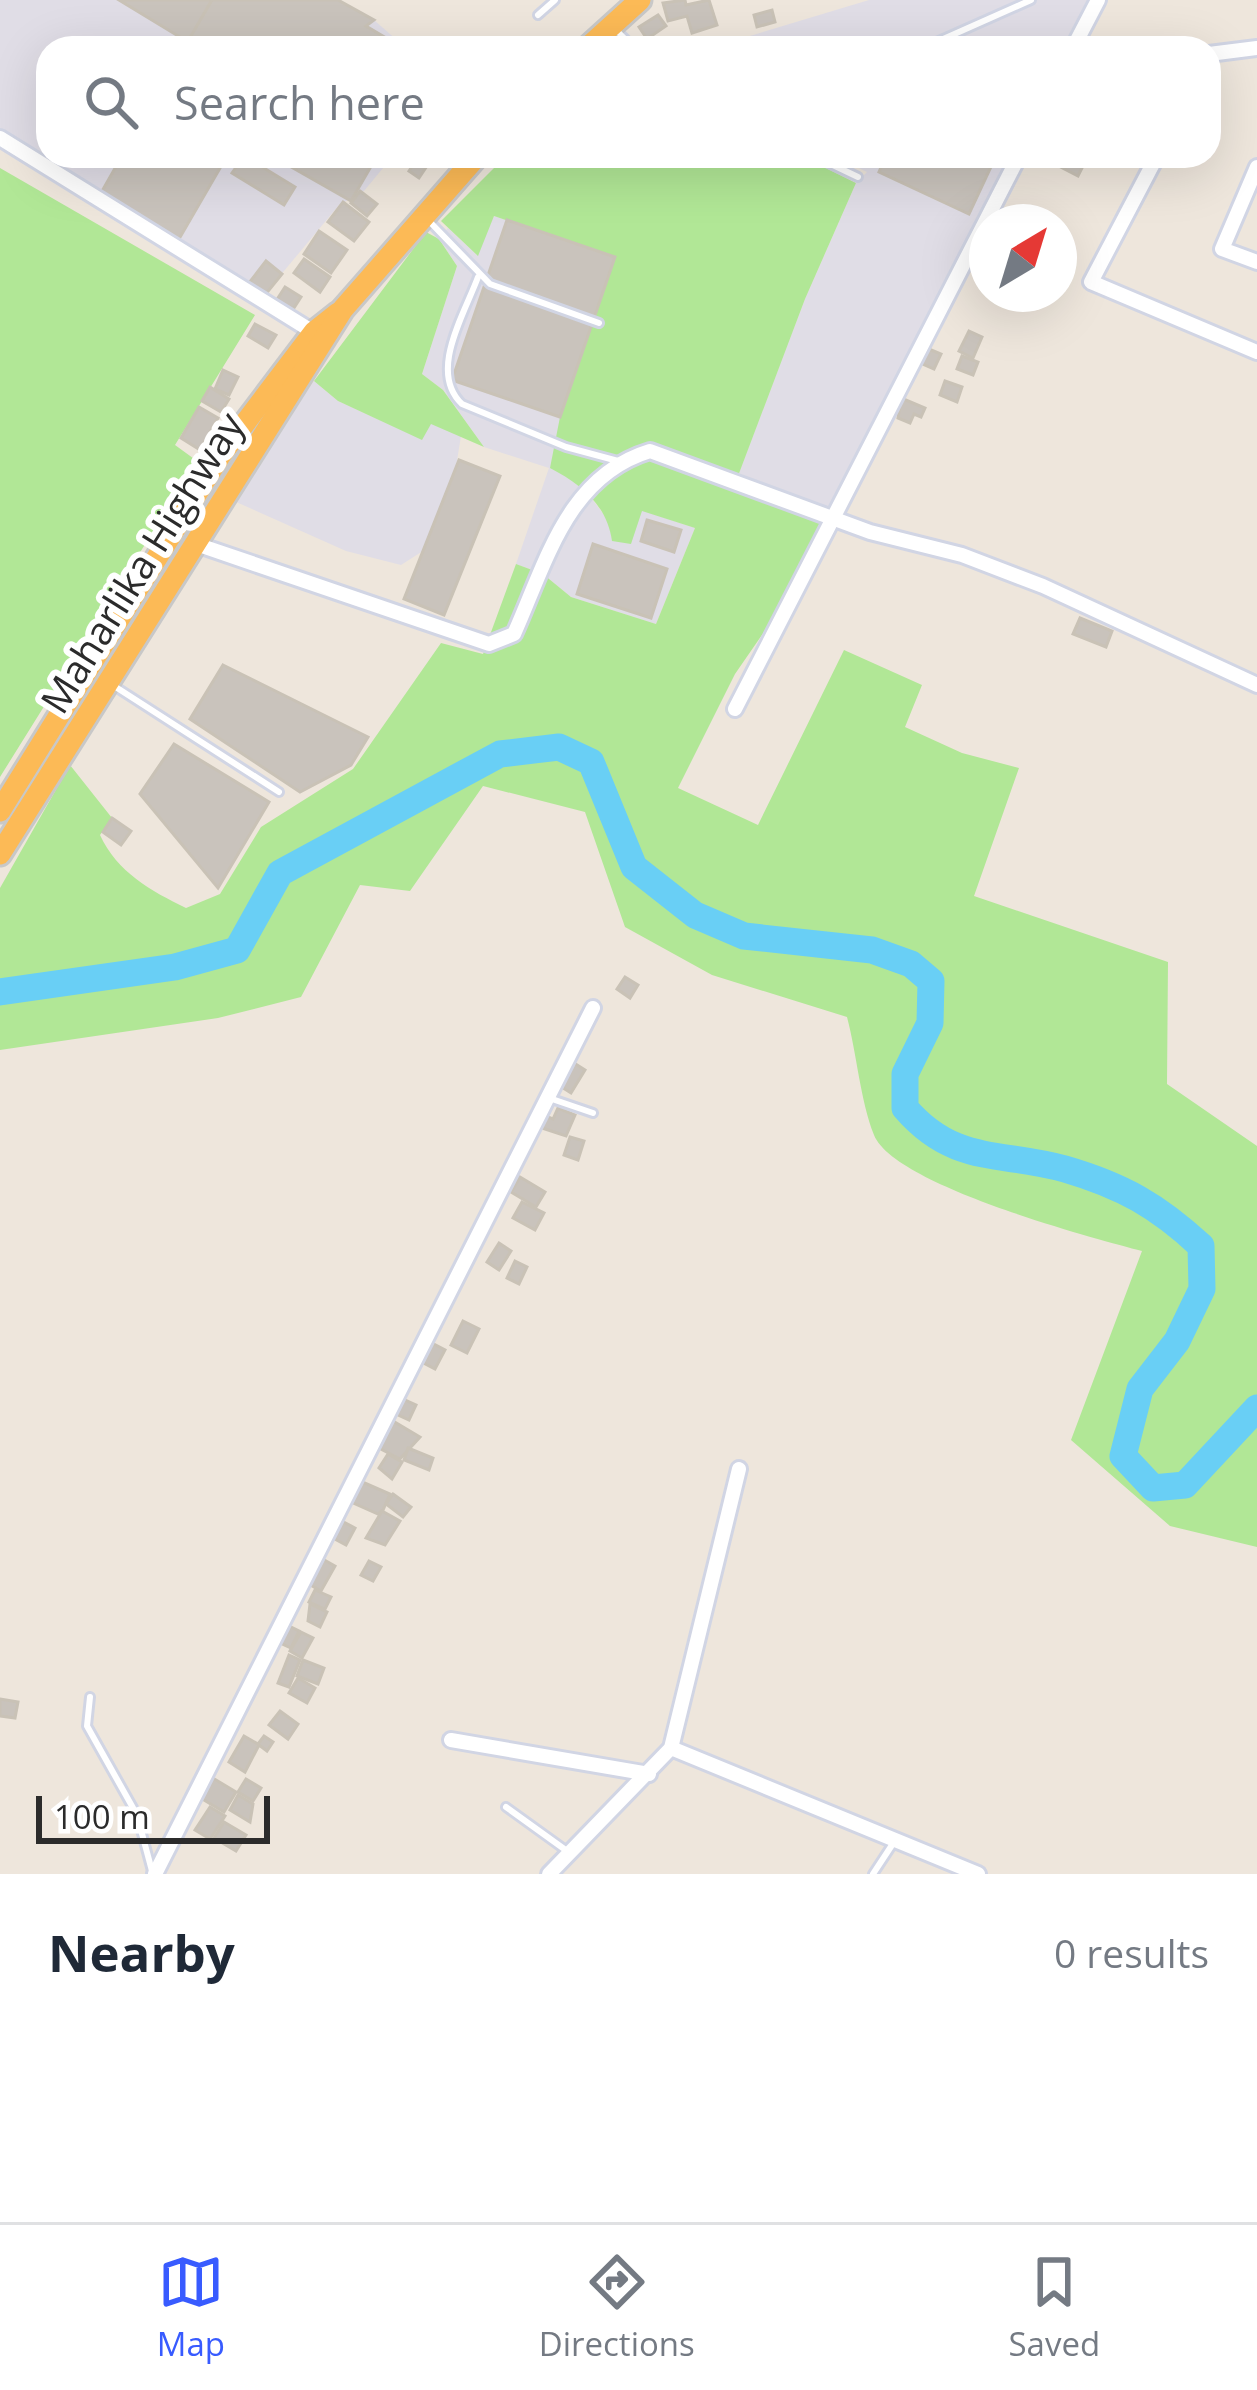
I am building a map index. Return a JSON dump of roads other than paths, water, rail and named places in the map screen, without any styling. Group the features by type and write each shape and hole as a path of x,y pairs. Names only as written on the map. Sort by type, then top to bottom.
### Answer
{"highway":[{"path":"601,36 640,0"},
{"name":"Maharlika Highway","path":"0,811 169,533 320,337 466,168"},
{"name":"Maharlika Highway","path":"0,854 320,337"}],"street":[{"path":"1079,36 1098,0"},
{"path":"1221,52 1257,48"},
{"path":"0,138 36,160"},
{"path":"1257,167 1222,249 1257,262"},
{"path":"48,168 320,337"},
{"path":"735,710 1013,168"},
{"path":"1151,168 1091,282 1257,352"},
{"path":"193,543 489,644 514,634 574,501 618,461 650,452 1042,586 1257,686"},
{"path":"154,1874 593,1008"},
{"path":"549,1874 671,1748 739,1469"},
{"path":"451,1740 650,1774"},
{"path":"671,1748 978,1874"}],"lane":[{"path":"538,15 555,0"},
{"path":"950,36 1031,0"},
{"path":"612,26 622,36"},
{"path":"839,168 858,177"},
{"path":"423,213 478,277 599,323"},
{"path":"478,277 445,369 450,392 462,404 566,447 618,461"},
{"path":"108,682 279,792"},
{"path":"548,1097 592,1113"},
{"path":"90,1697 87,1726 136,1815 154,1874"},
{"path":"506,1808 571,1854"},
{"path":"873,1874 896,1839"}],"waterway":[{"path":"0,992 175,967 237,950 280,873 500,754 559,747 591,762 634,867 695,915 744,936 872,950 911,964 931,981 930,1023 905,1074 905,1108 923,1126 960,1148 1065,1169 1105,1183 1170,1219 1201,1246 1202,1289 1177,1341 1140,1389 1123,1456 1153,1488 1185,1485 1257,1408"}]}
